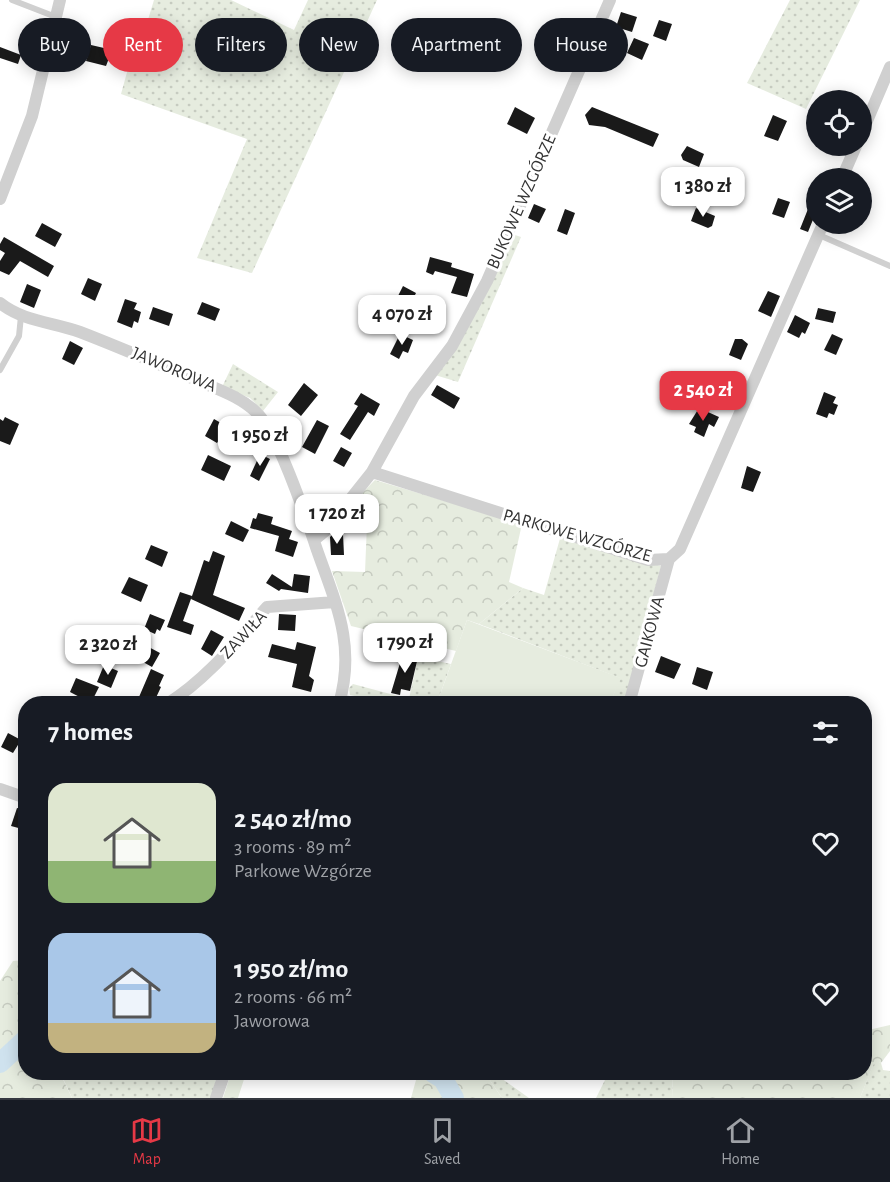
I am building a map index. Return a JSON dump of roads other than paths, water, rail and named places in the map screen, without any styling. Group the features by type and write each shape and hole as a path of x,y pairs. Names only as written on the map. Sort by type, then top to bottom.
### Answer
{"street":[{"path":"0,198 32,116 60,0"},
{"name":"BUKOWE WZGÓRZE","path":"314,540 325,531 372,472 414,396 452,346 487,281 610,0"},
{"path":"872,109 890,67"},
{"name":"PARKOWE WZGÓRZE","path":"372,472 648,560 669,559 680,549 818,234"},
{"name":"JAWOROWA","path":"0,303 21,316 70,328 238,398 259,414 272,433 314,540 345,635 345,676 341,696"},
{"name":"GAIKOWA","path":"631,696 669,559"},
{"name":"ZAWIŁA","path":"179,696 208,673 267,608 335,602"},
{"path":"0,789 18,795"},
{"path":"216,1098 222,1080"}],"lane":[{"path":"12,0 56,17"},
{"path":"829,234 890,266"},
{"path":"0,370 19,336 21,316"}],"waterway":[{"path":"0,1063 18,1046"},
{"path":"444,1080 454,1098"}]}
